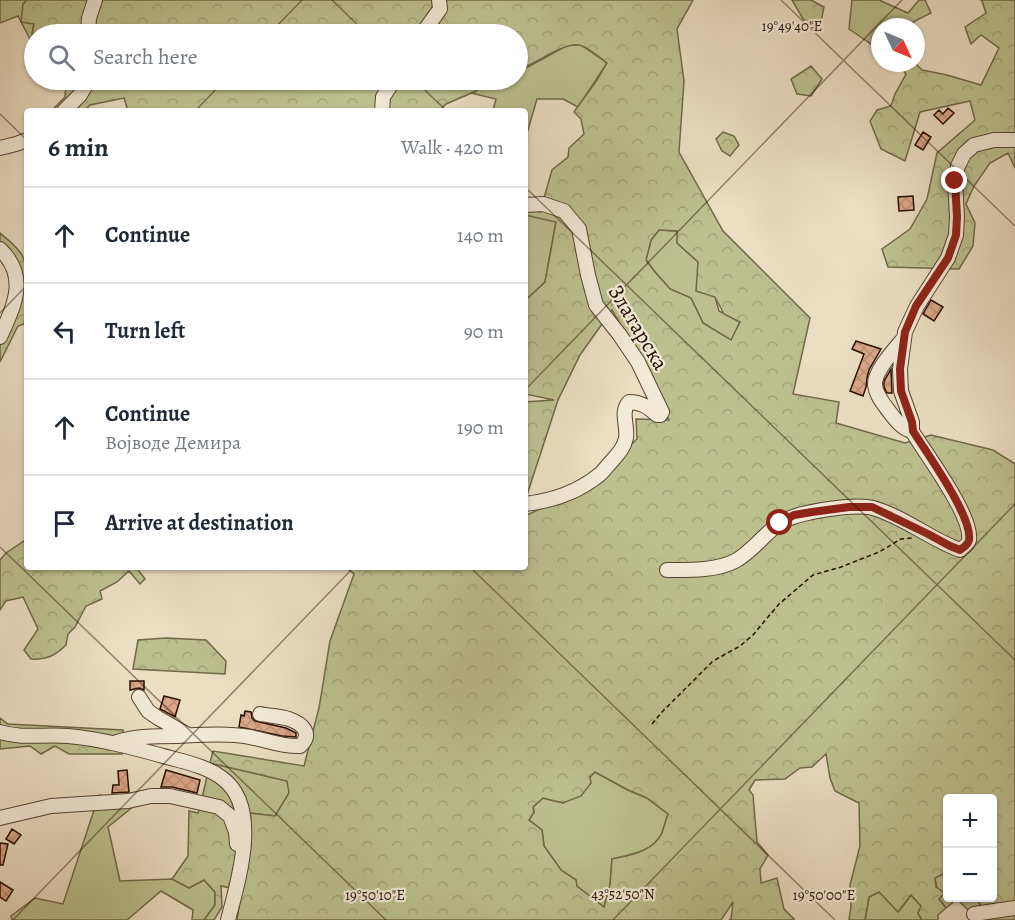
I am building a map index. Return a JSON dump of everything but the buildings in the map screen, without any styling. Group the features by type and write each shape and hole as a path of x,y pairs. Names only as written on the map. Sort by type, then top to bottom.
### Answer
{"street":[{"path":"89,24 95,0"},
{"path":"429,24 440,9 439,0"},
{"path":"67,108 83,90"},
{"path":"382,108 383,97 388,90"},
{"path":"667,570 693,570 734,561 780,523 794,515 849,507 872,507 950,546 960,550 966,546 969,539 968,530 960,507 912,431 912,422 901,391 900,369 905,332 916,306 948,258 956,235 955,181 958,166 964,154 974,145 994,140 1015,140"},
{"path":"0,148 24,141"},
{"name":"Златарска","path":"528,205 543,204 564,211 579,229 596,304 638,362 662,412 657,416 637,402 629,402 625,406 624,413 626,436 623,449 599,475 574,490 542,502 528,504"},
{"path":"0,249 13,265 17,284 14,302 0,337"},
{"path":"904,339 889,355 875,382 877,392 891,414 906,429 912,431"},
{"path":"139,697 148,711 188,735"},
{"path":"112,743 135,738 188,735 251,737 288,747 300,747 305,742 307,736 305,730 299,724 290,719 260,714"},
{"path":"0,732 17,735 68,736 112,743 202,768 213,772 228,783 239,799 244,820 240,870 228,920"},
{"path":"0,818 51,806 170,796 219,807 230,816 236,832 240,870"},
{"path":"974,914 1015,908"}],"path":[{"path":"652,724 713,661 740,646 753,635 779,604 813,575 879,552 901,539 912,538"}],"green space":[{"path":"0,0 27,0 23,4 22,22 34,24 24,24 24,28 18,16 0,23"},
{"path":"27,0 693,0 677,29 684,81 679,152 723,231 810,318 793,394 839,402 836,423 905,443 931,435 993,450 1015,464 1015,920 987,920 979,902 997,902 997,794 943,794 943,874 935,878 936,887 943,892 939,899 946,908 938,915 938,920 922,920 918,913 921,906 911,895 898,912 879,892 869,897 865,920 849,920 850,885 860,846 859,803 835,791 826,754 812,767 800,768 785,779 755,780 749,790 753,795 757,842 768,855 760,869 761,883 777,878 784,909 793,920 729,920 733,902 721,920 237,920 240,901 230,888 221,886 222,907 214,920 204,920 215,905 215,892 204,880 189,888 172,879 188,856 189,811 198,813 200,807 275,816 289,793 287,781 210,763 213,751 304,766 319,708 330,641 354,574 349,570 528,570 528,515 587,486 637,439 636,419 669,420 636,351 612,310 580,355 558,400 528,492 528,402 554,400 528,395 528,298 545,282 556,222 528,216 528,207 540,212 552,170 568,157 569,148 584,134 581,119 574,112 607,63 586,48 573,45 557,50 528,65 528,24 34,24 21,22 23,4","holes":["659,230 677,231 677,243 698,262 696,291 715,297 724,314 740,322 731,340 703,323 691,298 670,289 646,260 651,240","595,772 647,798 668,814 662,833 647,849 612,859 610,885 604,907 577,886 576,880 561,870 544,846 542,830 529,820 534,812 533,807 543,798 563,803 581,796 591,783 590,777"]},
{"path":"792,0 811,0 824,7 821,22 815,29 806,24"},
{"path":"852,0 879,0 908,13 919,0 925,0 931,13 921,18 871,18 871,44 849,29"},
{"path":"1015,0 1015,168 1008,153 990,163 974,186 966,204 975,223 973,246 959,269 888,267 882,249 910,229 927,199 937,153 975,120 970,101 920,112 905,161 881,149 870,121 877,110 891,106 906,74 904,72 925,71 981,85 999,48 981,35 971,44 965,27 986,13 982,1"},
{"path":"568,45 581,45 607,63 578,107 563,99 537,99 528,130 528,108 494,108 496,99 471,93 477,90 528,90 528,67"},
{"path":"811,66 822,79 811,96 797,94 791,79"},
{"path":"66,90 477,90 442,108 127,108 124,98 90,105 87,108 54,108 65,97"},
{"path":"723,132 734,136 739,145 730,156 722,151 716,139"},
{"path":"528,216 556,221 545,282 528,298"},
{"path":"659,230 678,231 677,243 698,262 715,297 719,311 740,322 731,341 703,323 691,298 670,289 646,260 651,240"},
{"path":"0,233 16,247 24,259 24,324 18,326 0,362 0,339 22,280 0,243"},
{"path":"24,541 24,570 138,570 145,579 140,584 129,571 117,582 100,591 102,599 86,606 75,627 68,634 66,645 50,656 31,659 24,650 38,629 23,597 6,601 0,610 0,560"},
{"path":"166,638 206,640 226,661 225,674 133,669 138,640"},
{"path":"0,718 8,724 123,730 122,754 69,754 55,746 41,754 30,746 0,749"},
{"path":"210,763 287,781 290,793 275,816 200,807"},
{"path":"595,772 647,798 668,814 662,833 653,845 640,852 612,859 610,885 604,907 576,886 576,880 561,870 544,846 542,830 529,820 534,812 533,807 543,798 563,803"},
{"path":"99,795 139,802 108,827 120,881 172,879 189,888 204,880 215,892 215,905 204,920 192,920 193,910 161,891 127,920 12,920 11,916 35,898 63,904"},
{"path":"943,874 943,902 953,902 946,908 939,899 935,878"},
{"path":"879,892 899,911 911,895 922,907 918,913 922,920 865,920 869,897"},
{"path":"960,902 979,902 987,920 978,920"}],"route":[{"path":"780,523 794,515 849,507 872,507 950,546 960,550 966,546 969,539 968,530 960,507 913,431 901,391 900,369 905,332 916,306 948,258 956,235 955,181"}]}
